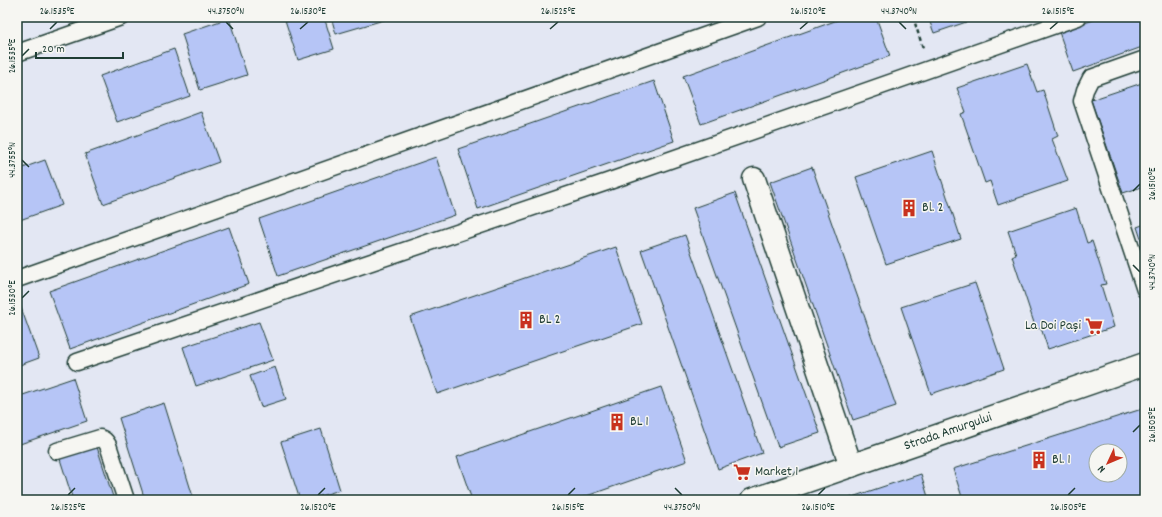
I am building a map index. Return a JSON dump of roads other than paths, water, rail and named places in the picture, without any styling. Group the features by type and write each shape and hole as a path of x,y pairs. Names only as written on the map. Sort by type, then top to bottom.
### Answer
{"street":[{"path":"754,179 851,466"},
{"name":"Strada Amurgului","path":"752,500 1145,364"}],"lane":[{"path":"17,53 121,17"},
{"path":"17,279 758,17"},
{"path":"77,362 607,182 1078,17"},
{"path":"1145,59 1091,78 1085,90 1082,101 1145,290"},
{"path":"57,451 100,438 103,439 108,445 126,500"}],"place":[{"name":"Bl. 2","path":"909,208"},
{"name":"BL 2","path":"526,320"},
{"name":"La Doi Pași","path":"1094,326"},
{"name":"BL 1","path":"617,422"},
{"name":"Bl. 1","path":"1039,460"},
{"name":"Market 1","path":"742,472"}]}
